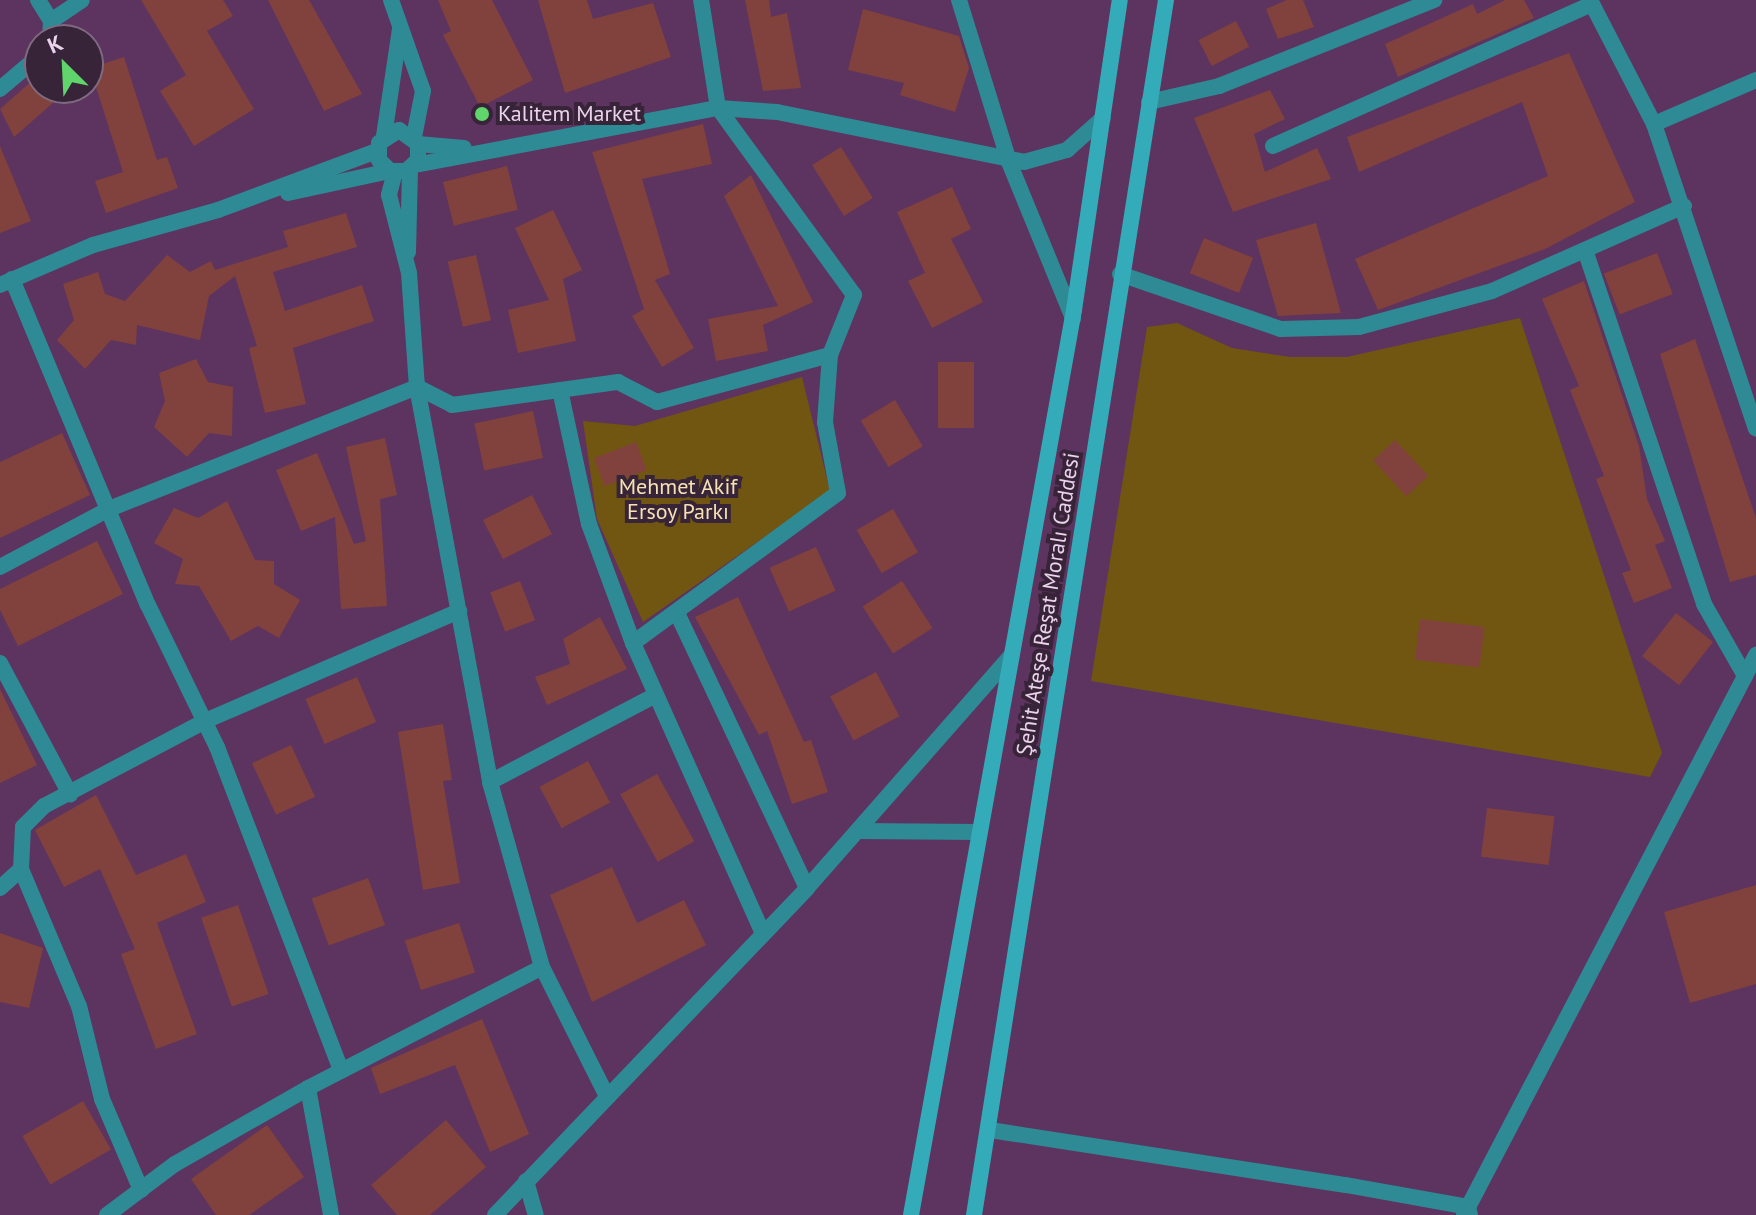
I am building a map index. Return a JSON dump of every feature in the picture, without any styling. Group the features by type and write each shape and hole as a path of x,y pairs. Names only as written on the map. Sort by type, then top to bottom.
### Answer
{"main road":[{"path":"911,1215 1073,318 1120,0"},
{"name":"Şehit Ateşe Reşat Moralı Caddesi","path":"974,1215 990,1130 1120,274 1166,0"}],"street":[{"path":"38,0 51,24"},
{"path":"51,21 82,0"},
{"path":"391,0 423,91 416,140 389,195 408,267 417,387 490,782 542,967 606,1094"},
{"path":"633,643 838,493 825,422 830,355 854,295 718,108 701,0"},
{"path":"959,0 1009,162 1073,318"},
{"path":"1149,102 1219,86 1434,0"},
{"path":"1273,146 1591,2 1654,124 1756,428"},
{"path":"380,144 401,27"},
{"path":"0,89 24,69"},
{"path":"1654,124 1756,80"},
{"path":"259,197 352,185 477,149 718,108 777,112 1009,162 1067,150 1103,118"},
{"path":"341,1070 205,721 6,282 93,245 259,197 380,144 399,130 416,140 477,149"},
{"path":"380,144 402,169"},
{"path":"1120,274 1281,329 1359,327 1492,291 1684,206"},
{"path":"1585,250 1704,604 1745,676"},
{"path":"0,567 109,509 417,387 452,405 618,382 657,402 830,355"},
{"path":"560,390 589,524 633,643 763,933"},
{"path":"141,1190 102,1099 79,1006 21,869 23,827 70,794 205,721 459,611"},
{"path":"677,613 807,888"},
{"path":"990,1130 1467,1212 1756,655"},
{"path":"495,1215 606,1094 807,888 1010,657"},
{"path":"0,663 70,794"},
{"path":"490,782 656,695"},
{"path":"858,831 979,832"},
{"path":"0,888 21,869"},
{"path":"107,1215 141,1190 308,1088 542,967"},
{"path":"308,1088 331,1215"},
{"path":"526,1181 536,1215"}],"green space":[{"path":"1520,318 1662,753 1650,777 1091,681 1147,327 1177,323 1232,348 1290,357 1347,357"},
{"name":"Mehmet Akif Ersoy Parkı","path":"802,377 830,491 643,622 597,519 583,421 635,426"}],"building":[{"path":"141,0 223,0 233,16 207,31 254,109 194,146 160,91 186,75"},
{"path":"268,0 309,0 362,94 324,111"},
{"path":"438,0 492,0 533,80 480,107 443,35 451,31"},
{"path":"538,0 587,0 593,19 653,3 671,57 565,93"},
{"path":"745,0 769,0 771,17 787,13 801,88 763,91"},
{"path":"1287,0 1303,0 1314,27 1278,39 1266,9"},
{"path":"1505,0 1524,0 1534,18 1398,77 1385,44 1473,4 1477,14"},
{"path":"863,9 959,36 969,68 955,112 900,95 904,83 848,70"},
{"path":"1236,21 1249,47 1212,66 1199,40"},
{"path":"1569,53 1635,202 1545,249 1378,310 1355,259 1548,176 1522,102 1359,172 1347,137"},
{"path":"124,57 157,160 167,157 178,188 106,213 95,181 123,172 101,104 104,104 104,63"},
{"path":"24,88 24,104 52,104 14,137 0,109"},
{"path":"1270,90 1285,119 1254,134 1265,172 1317,148 1331,179 1233,212 1194,118"},
{"path":"703,124 712,164 642,179 670,274 655,280 694,348 662,367 632,316 644,309 592,152"},
{"path":"0,146 31,221 0,233"},
{"path":"841,147 873,198 844,216 812,165"},
{"path":"507,166 518,210 454,226 443,182"},
{"path":"751,175 813,302 763,325 768,351 716,361 708,319 778,306 724,196"},
{"path":"952,187 971,229 951,239 983,302 932,328 908,281 925,273 897,212"},
{"path":"553,210 582,270 563,279 576,341 518,353 508,310 549,300 515,228"},
{"path":"346,213 357,247 273,272 285,311 362,285 374,321 293,348 306,404 265,413 249,348 257,346 235,276 209,296 200,340 137,325 136,345 111,340 85,369 57,340 74,320 63,284 98,272 105,294 125,301 167,255 190,272 211,261 215,270 288,247 283,231"},
{"path":"1316,223 1341,313 1278,316 1256,240"},
{"path":"1204,238 1253,258 1239,293 1190,273"},
{"path":"1657,253 1673,294 1620,315 1604,273"},
{"path":"476,255 491,320 463,327 448,262"},
{"path":"1584,281 1639,446 1647,499 1665,541 1655,545 1672,588 1634,603 1622,573 1631,570 1596,479 1604,476 1570,390 1579,386 1542,299"},
{"path":"1695,339 1756,518 1756,575 1730,582 1660,354"},
{"path":"196,359 208,382 233,387 232,436 209,433 187,457 154,427 165,401 159,373"},
{"path":"938,362 974,362 974,428 938,428"},
{"path":"895,400 923,446 889,467 861,421"},
{"path":"533,411 543,458 484,470 474,423"},
{"path":"62,433 90,495 0,538 0,462"},
{"path":"385,438 397,495 380,499 387,606 341,609 335,517 301,531 276,470 317,453 354,544 366,541 346,447"},
{"path":"1395,440 1428,476 1406,496 1373,460"},
{"path":"636,442 647,470 605,486 594,458"},
{"path":"532,495 552,534 503,559 483,520"},
{"path":"227,501 255,560 274,561 274,584 300,600 279,638 258,626 231,641 199,586 175,584 183,559 154,543 174,508 198,518"},
{"path":"893,509 918,552 882,573 857,530"},
{"path":"97,541 123,594 18,646 0,610 0,589"},
{"path":"816,547 836,591 789,612 769,568"},
{"path":"520,581 535,620 505,632 490,592"},
{"path":"902,581 932,628 893,654 863,607"},
{"path":"738,597 804,742 811,740 828,792 792,804 767,731 759,735 695,617"},
{"path":"1676,613 1713,642 1679,685 1642,656"},
{"path":"600,617 627,669 547,705 535,677 570,664 563,639"},
{"path":"1420,619 1485,627 1480,668 1415,660"},
{"path":"876,672 899,716 854,741 830,696"},
{"path":"357,677 376,722 325,744 305,699"},
{"path":"0,689 37,765 0,783"},
{"path":"443,724 452,780 443,781 460,883 423,890 398,732"},
{"path":"291,745 315,797 276,815 252,763"},
{"path":"588,761 610,802 562,828 539,787"},
{"path":"657,774 694,841 658,862 620,794"},
{"path":"96,795 136,875 186,854 206,902 157,923 197,1034 156,1049 121,954 135,949 100,869 64,887 35,830"},
{"path":"1487,808 1554,816 1549,865 1481,857"},
{"path":"612,867 637,923 684,900 706,945 592,1002 550,895"},
{"path":"368,878 385,925 329,946 312,899"},
{"path":"1756,885 1756,984 1690,1003 1664,912"},
{"path":"238,905 269,994 232,1007 201,918"},
{"path":"459,923 475,972 421,990 405,941"},
{"path":"0,933 43,948 29,1008 0,1002"},
{"path":"482,1019 529,1134 490,1152 455,1065 380,1094 371,1068"},
{"path":"83,1101 111,1149 50,1184 22,1136"},
{"path":"446,1120 486,1167 430,1215 397,1215 371,1185"},
{"path":"267,1125 304,1177 249,1215 216,1215 191,1179"}],"place":[{"name":"Kalitem Market","path":"482,114"}]}
